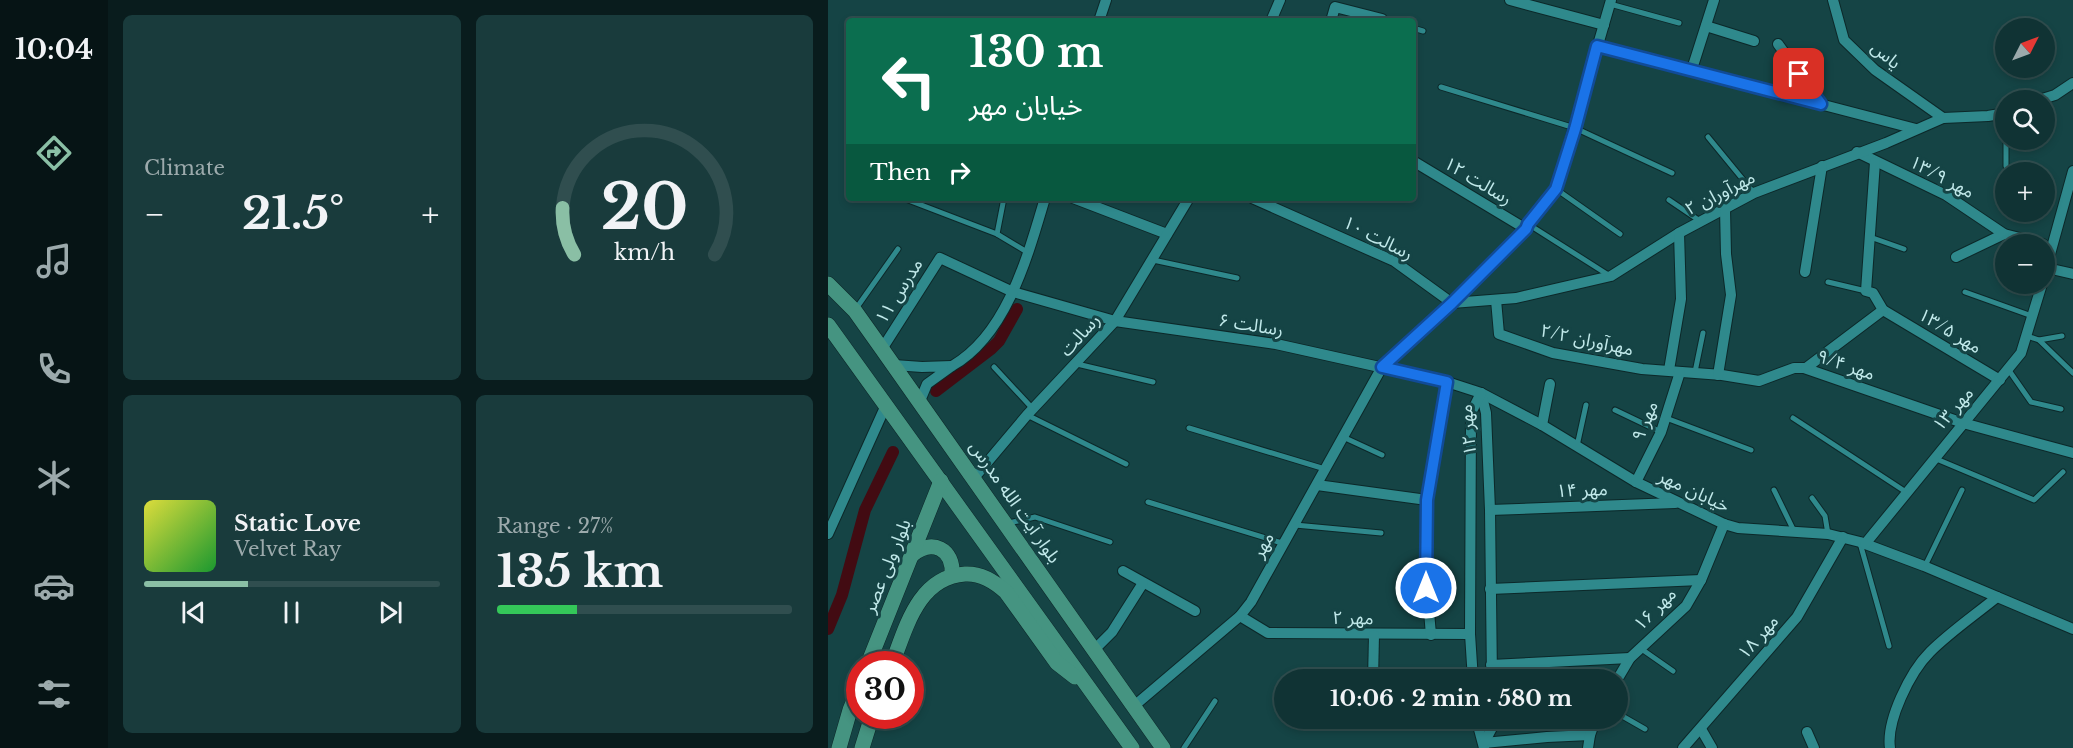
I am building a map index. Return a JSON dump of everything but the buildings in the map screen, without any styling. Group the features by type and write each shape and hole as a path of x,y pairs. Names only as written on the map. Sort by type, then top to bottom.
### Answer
{"main road":[{"name":"بلوار آیت الله مدرس","path":"828,284 855,311 920,401 1163,748"},
{"path":"828,325 1132,748"},
{"name":"بلوار ولی عصر","path":"873,651 941,481"},
{"path":"912,555 925,547 940,549 951,560 952,575"},
{"path":"897,651 918,602 927,590 952,575 970,574 995,582 1006,592 1057,663 1091,690"},
{"path":"1020,591 1042,574"},
{"path":"839,748 846,724"},
{"path":"862,748 868,729"}],"street":[{"path":"1100,18 1106,0"},
{"path":"1272,18 1280,0"},
{"path":"1510,0 1604,25"},
{"path":"1692,69 1714,0"},
{"name":"یاس","path":"1833,0 1844,40 1875,70 1943,118"},
{"path":"1556,189 1611,2"},
{"path":"1332,18 1335,7 1376,18"},
{"path":"1706,26 1754,40"},
{"path":"1778,44 1821,104"},
{"path":"1597,46 1916,129"},
{"path":"2055,95 2073,84"},
{"name":"مهرآوران ۲","path":"1452,303 1516,298 1611,276 1679,232 1754,193 1943,118 1995,115"},
{"name":"مهر ۱۳/۹","path":"1857,152 1946,195 2004,234"},
{"path":"1866,291 1875,162"},
{"name":"رسالت ۱۲","path":"1416,163 1527,226"},
{"path":"1805,272 1822,166"},
{"path":"2051,234 2073,171"},
{"name":"مهر","path":"1134,706 1240,616 1251,602 1382,367 1452,303 1527,226 1556,189"},
{"path":"920,401 927,384 966,358 987,336 1012,292 1029,254 1044,201"},
{"path":"1081,201 1167,234"},
{"name":"رسالت","path":"974,478 1030,412 1115,321 1187,201"},
{"name":"رسالت ۱۰","path":"1259,201 1394,261 1452,303"},
{"path":"1718,375 1731,295 1726,254 1725,209"},
{"name":"مهر ۹","path":"1636,482 1666,418 1674,371 1681,298 1679,232"},
{"path":"1956,257 1995,238"},
{"name":"مدرس ۱۱","path":"882,349 940,258 1012,292"},
{"path":"2055,273 2073,274"},
{"name":"مهر ۱۳/۵","path":"1866,291 1873,293 1883,310 2000,380"},
{"name":"رسالت ۶","path":"1012,292 1115,321 1276,344 1382,367"},
{"name":"مهر ۱۳","path":"1862,543 2021,353 2039,294"},
{"name":"مهرآوران ۲/۲","path":"1496,300 1498,334 1553,352 1642,369 1674,371"},
{"path":"1806,368 1883,310"},
{"path":"894,365 922,368 952,366"},
{"name":"خیابان مهر","path":"1382,367 1447,382 1481,393 1542,425 1636,482 1724,524 1738,528 1843,537 1924,567 2073,629"},
{"name":"مهر ۹/۴","path":"1674,371 1759,381 1794,368 1806,368 1963,423 2073,453"},
{"path":"1431,635 1426,588 1427,500 1447,382"},
{"path":"1542,425 1550,384"},
{"name":"مهر ۱۲","path":"1481,393 1486,413 1490,510 1491,669"},
{"name":"مهر ۱۲","path":"1472,669 1470,634 1471,413 1481,393"},
{"path":"828,534 832,514 886,405"},
{"path":"1317,485 1427,500"},
{"name":"مهر ۱۴","path":"1490,510 1676,502"},
{"name":"مهر ۱۶","path":"1624,669 1630,658 1686,606 1701,580 1724,524"},
{"name":"مهر ۱۸","path":"1683,748 1797,617 1843,537"},
{"path":"1122,571 1195,611"},
{"path":"1490,589 1701,580"},
{"path":"1094,650 1112,632 1143,583"},
{"path":"1890,748 1888,738 1900,697 1928,653 1997,597"},
{"path":"1470,611 1491,611"},
{"name":"مهر ۲","path":"1240,616 1268,633 1470,634"},
{"path":"1373,669 1374,634"},
{"path":"1491,665 1630,658"},
{"path":"1478,729 1484,746"},
{"path":"1484,746 1492,729"},
{"path":"1588,748 1592,729"},
{"path":"1701,729 1712,748"},
{"path":"1807,732 1814,748"},
{"path":"1484,746 1547,736 1590,735"}],"lane":[{"path":"1611,2 1679,23"},
{"path":"1416,29 1424,31"},
{"path":"1441,87 1575,129 1672,173"},
{"path":"1708,137 1754,193"},
{"path":"1556,189 1620,234"},
{"path":"1669,200 1700,222"},
{"path":"911,201 997,234 1029,254"},
{"path":"997,234 1003,201"},
{"path":"1527,226 1611,276"},
{"path":"1869,237 1904,249"},
{"path":"855,311 897,249"},
{"path":"1153,260 1237,278"},
{"path":"1828,282 1866,291"},
{"path":"1965,292 2032,316"},
{"path":"1695,372 1702,333"},
{"path":"2027,336 2039,340 2073,373"},
{"path":"2039,340 2061,336"},
{"path":"1077,364 1154,382"},
{"path":"994,367 1030,412 1126,464"},
{"path":"2008,369 2031,402 2061,408"},
{"path":"1577,446 1586,405"},
{"path":"1615,410 1661,432"},
{"path":"1666,418 1751,450"},
{"path":"1793,418 1906,492"},
{"path":"1189,428 1326,469"},
{"path":"1343,437 1382,455"},
{"path":"1934,458 2034,500 2062,472"},
{"path":"1774,490 1794,531"},
{"path":"1924,567 1962,490"},
{"path":"1812,498 1826,516 1828,534"},
{"path":"1148,502 1282,543"},
{"path":"1006,524 1035,517 1110,542"},
{"path":"1293,525 1381,533"},
{"path":"1862,543 1888,646"},
{"path":"1640,648 1673,671"},
{"path":"1185,748 1215,701"},
{"path":"1628,719 1645,729"}],"waterway":[{"path":"936,391 999,341 1017,309"},
{"path":"828,629 842,595 865,510 893,452"}],"route":[{"path":"1426,588 1427,500 1447,382 1382,367 1452,303 1526,229 1556,189 1597,46 1821,104 1799,74"}]}
